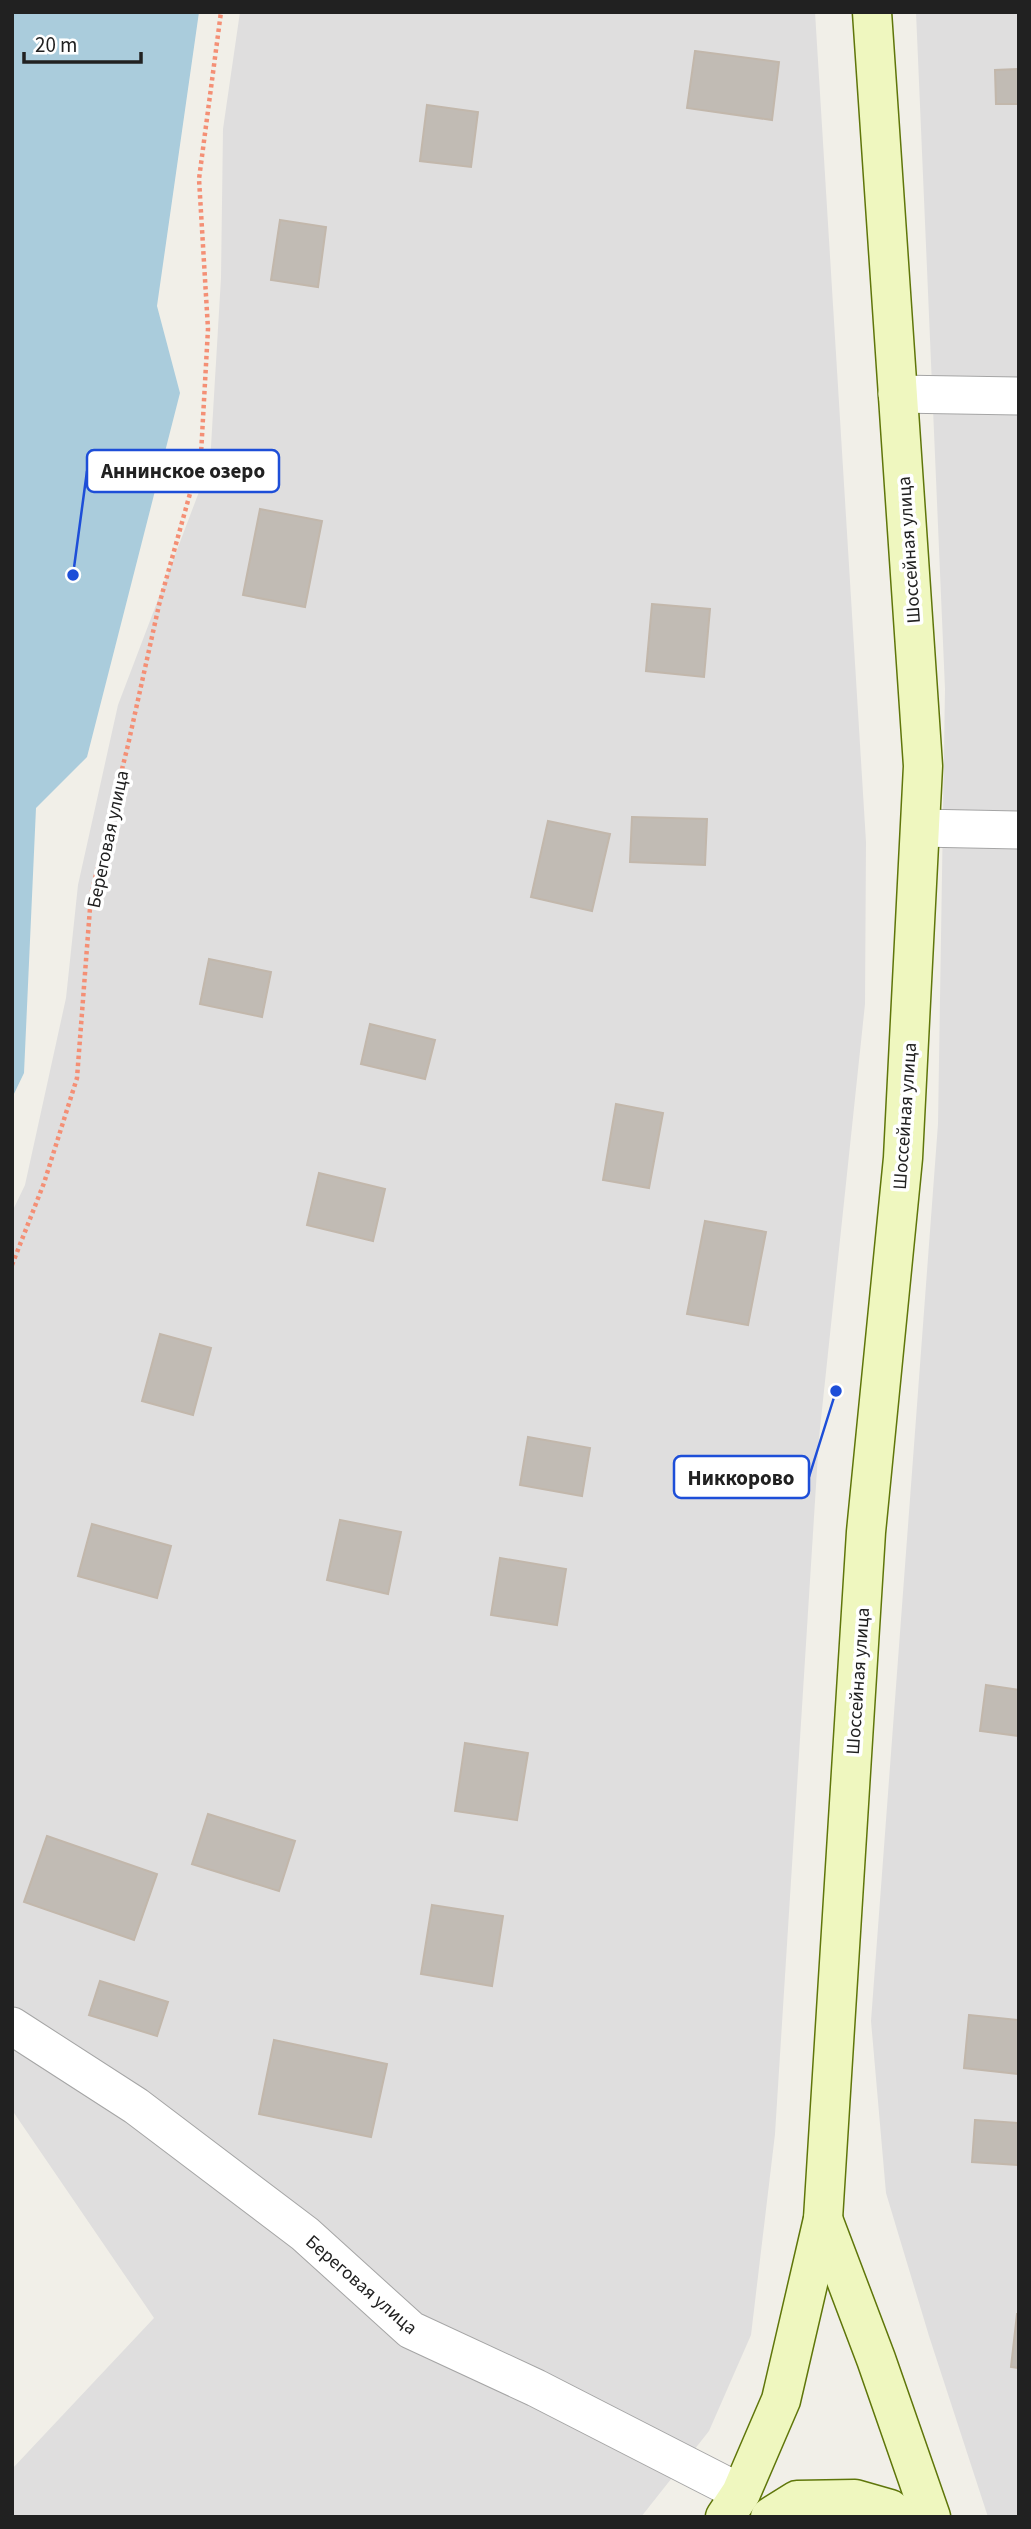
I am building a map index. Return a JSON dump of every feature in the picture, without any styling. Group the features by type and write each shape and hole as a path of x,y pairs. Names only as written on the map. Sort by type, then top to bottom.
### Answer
{"main road":[{"name":"Шоссейная улица","path":"823,2219 866,1532 903,1158 923,766 872,12"},
{"path":"823,2219 781,2400 745,2509 797,2500 855,2499 890,2509 899,2517"},
{"path":"823,2219 876,2359 931,2517"}],"street":[{"path":"897,394 1019,396"},
{"path":"920,828 1019,830"},
{"name":"Береговая улица","path":"12,2026 136,2106 305,2234 411,2330 537,2388 745,2509"}],"path":[{"name":"Береговая улица","path":"12,1265 44,1183 77,1078 91,895 159,605 201,454 208,329 199,179 220,12"}],"shaded area":[{"path":"240,12 815,12 866,842 865,1004 819,1438 775,2134 751,2335 709,2431 641,2517 12,2517 12,2469 154,2318 12,2110 12,1212 25,1185 66,998 78,885 118,705 210,463 221,278 223,129"},
{"path":"916,12 1019,12 1019,2517 988,2517 886,2193 871,2021 938,1124 945,689"}],"water":[{"path":"12,12 199,12 157,306 180,393 87,757 36,808 24,1073 12,1098"}],"building":[{"path":"695,51 779,62 772,120 687,108"},
{"path":"1018,69 1019,104 996,104 995,70"},
{"path":"427,105 478,112 471,167 420,161"},
{"path":"280,220 326,227 318,287 271,280"},
{"path":"260,509 322,521 305,607 243,595"},
{"path":"652,604 710,609 704,677 646,671"},
{"path":"632,817 707,819 705,865 630,862"},
{"path":"548,821 610,834 592,911 531,897"},
{"path":"209,959 271,972 262,1017 200,1004"},
{"path":"370,1024 435,1040 425,1079 361,1064"},
{"path":"616,1104 663,1113 649,1188 603,1180"},
{"path":"319,1173 385,1189 373,1241 307,1225"},
{"path":"705,1221 766,1232 748,1325 687,1314"},
{"path":"160,1334 211,1348 193,1415 142,1401"},
{"path":"528,1437 590,1448 582,1496 520,1485"},
{"path":"340,1520 401,1532 388,1594 327,1580"},
{"path":"92,1524 171,1546 157,1598 78,1576"},
{"path":"500,1558 566,1569 557,1625 491,1615"},
{"path":"986,1685 1019,1690 1019,1736 980,1731"},
{"path":"465,1743 528,1753 517,1820 455,1811"},
{"path":"208,1814 295,1841 279,1891 192,1864"},
{"path":"47,1836 157,1874 134,1940 24,1902"},
{"path":"432,1905 503,1916 492,1986 421,1974"},
{"path":"100,1981 168,2002 157,2036 89,2015"},
{"path":"969,2015 1019,2020 1019,2074 964,2068"},
{"path":"274,2040 387,2064 371,2137 259,2114"},
{"path":"975,2120 1019,2123 1019,2165 972,2162"},
{"path":"1019,2314 1019,2368 1011,2367"}],"place":[{"name":"Аннинское озеро","path":"73,575"},
{"name":"Никкорово","path":"836,1391"}]}
